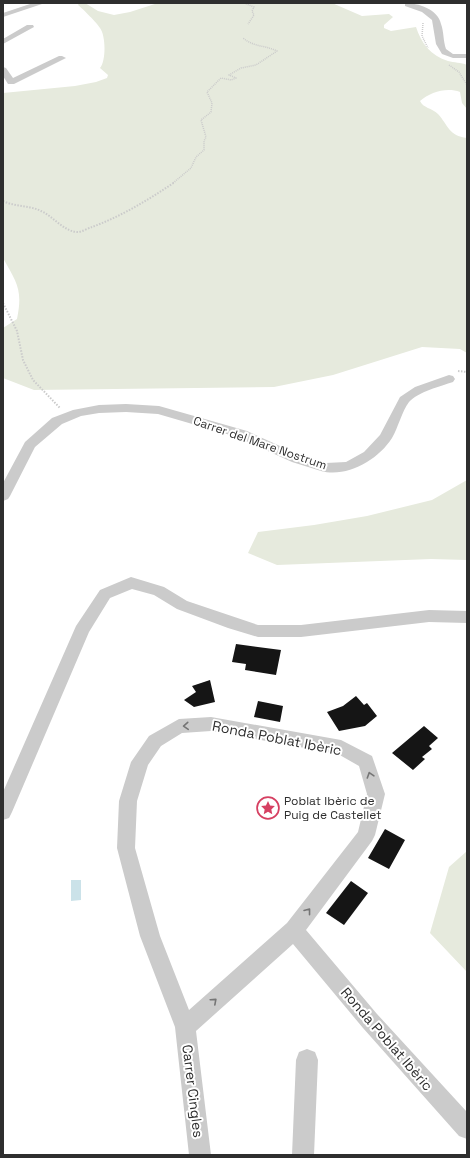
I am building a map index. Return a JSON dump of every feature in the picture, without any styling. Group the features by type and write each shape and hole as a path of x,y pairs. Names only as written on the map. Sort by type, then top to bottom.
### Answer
{"street":[{"path":"3,15 41,3"},
{"path":"408,4 422,19"},
{"path":"408,4 430,14 437,21 440,48 443,52 451,56 467,56"},
{"path":"3,42 30,27"},
{"path":"3,70 11,82 62,58"},
{"name":"Carrer del Mare Nostrum","path":"3,496 30,445 57,421 99,409 126,408 160,410 242,434 297,458 326,468 349,466 369,455 386,437 404,400 419,390 449,379"},
{"path":"3,812 82,630 105,594 131,583 159,591 182,605 226,622 258,631 302,631 429,616 467,617"},
{"name":"Ronda Poblat Ibèric","path":"211,724 341,747 366,762 376,794 366,835 294,930 185,1027 150,936 126,848 128,802 140,762 155,741 179,726 211,724"},
{"name":"Ronda Poblat Ibèric","path":"294,930 370,1021 467,1128"},
{"name":"Carrer Cingles","path":"185,1027 200,1155"},
{"path":"303,1155 307,1060"}],"path":[{"path":"244,3 254,7 252,11 254,15 248,24"},
{"path":"3,201 9,204 31,207 42,211 69,230 78,232 111,220 146,201 177,181 191,168 196,157 204,150 206,137 201,120 211,112 212,103 207,92 221,78 231,80 236,78 229,75 241,68 256,64 278,51 270,49 267,46 250,44 243,38"},
{"path":"3,303 17,331 22,360 33,380 69,417"}],"shaded area":[{"path":"79,3 85,3 98,11 114,15 130,12 158,3 332,3 362,16 389,14 393,17 384,25 384,28 391,31 416,27 424,43 437,56 448,61 467,65 467,109 462,103 460,92 450,90 439,91 420,101 423,105 438,114 456,135 467,138 467,353 460,349 422,347 333,375 274,387 34,390 3,378 3,328 17,319 19,294 18,287 3,258 3,93 75,86 96,82 107,78 108,75 100,68 104,54 102,32 96,23 78,5"},
{"path":"467,480 467,560 431,559 277,565 248,553 258,532 314,525 367,516 432,500"},
{"path":"467,851 467,972 430,933 449,867"}],"water":[{"path":"71,880 81,880 81,900 71,901"}],"building":[{"path":"236,644 281,650 276,675 245,670 246,664 232,662"},
{"path":"210,680 215,702 194,707 184,700 196,692 192,686"},
{"path":"356,696 364,705 367,703 377,716 365,726 339,731 327,712 343,706"},
{"path":"258,701 283,706 280,722 254,717"},
{"path":"424,726 438,738 429,746 432,749 422,757 425,759 413,770 392,753"},
{"path":"385,829 405,840 389,869 368,858"},
{"path":"351,881 368,893 344,925 326,913"}],"place":[{"name":"Poblat Ibèric de Puig de Castellet","path":"268,808"}]}
